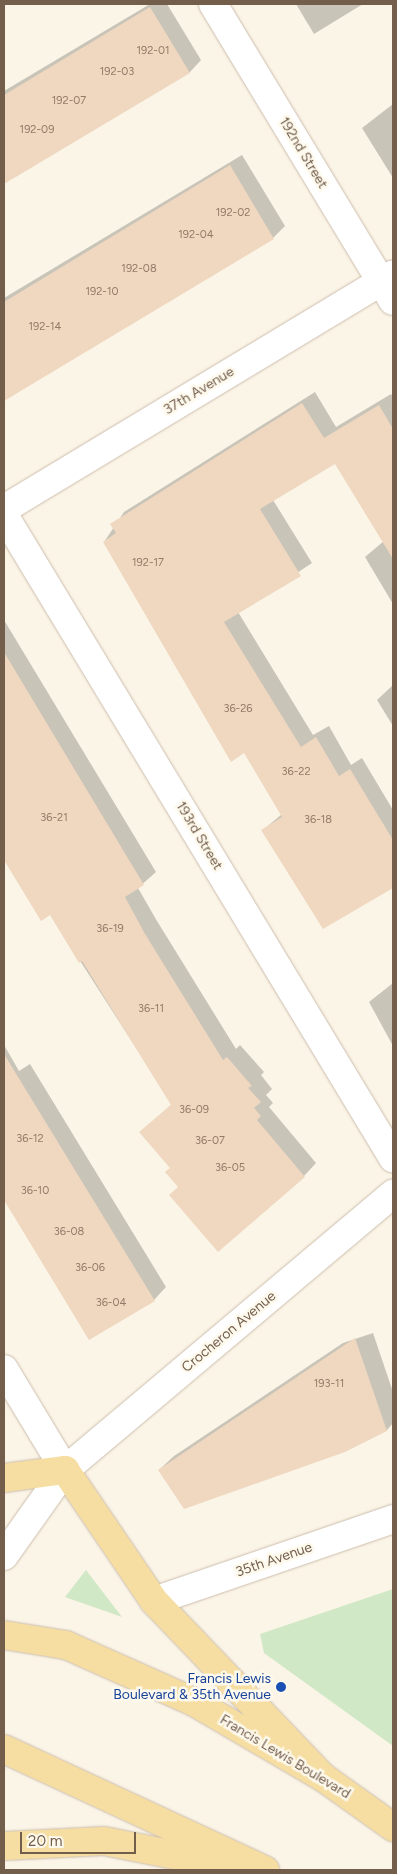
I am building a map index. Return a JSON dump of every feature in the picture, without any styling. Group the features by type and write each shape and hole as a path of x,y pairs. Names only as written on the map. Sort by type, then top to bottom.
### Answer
{"main road":[{"path":"4,1478 65,1470 154,1601 324,1778"},
{"name":"Francis Lewis Boulevard","path":"4,1635 66,1645 194,1702 324,1778 393,1827"},
{"path":"4,1749 265,1870"},
{"path":"4,1846 104,1841 249,1870"}],"street":[{"name":"192nd Street","path":"213,4 389,286"},
{"name":"37th Avenue","path":"4,509 389,286"},
{"name":"193rd Street","path":"4,515 393,1158"},
{"name":"Crocheron Avenue","path":"65,1470 393,1194"},
{"path":"4,1369 65,1470 4,1556"},
{"name":"35th Avenue","path":"154,1601 393,1520"}],"green space":[{"path":"86,1570 122,1617 65,1597"},
{"path":"393,1589 393,1746 264,1653 260,1634"}],"building":[{"path":"150,7 190,73 4,184 4,95"},
{"path":"230,165 274,239 4,401 4,302"},
{"path":"302,403 324,438 379,405 393,429 393,559 335,464 260,509 301,576 224,622 301,747 316,737 339,776 350,769 393,840 393,888 323,929 261,830 282,817 244,753 231,762 103,542 116,533 110,524"},
{"path":"4,652 144,885 125,897 145,934 223,1060 227,1057 252,1086 248,1088 261,1102 254,1108 261,1116 257,1120 305,1177 218,1252 169,1195 178,1187 165,1172 170,1168 139,1132 171,1105 82,961 79,963 50,915 41,921 4,860"},
{"path":"4,1054 155,1301 89,1340 4,1200"},
{"path":"355,1338 387,1431 345,1452 184,1509 158,1470"}],"place":[{"name":"Francis Lewis Boulevard & 35th Avenue","path":"281,1687"}]}
